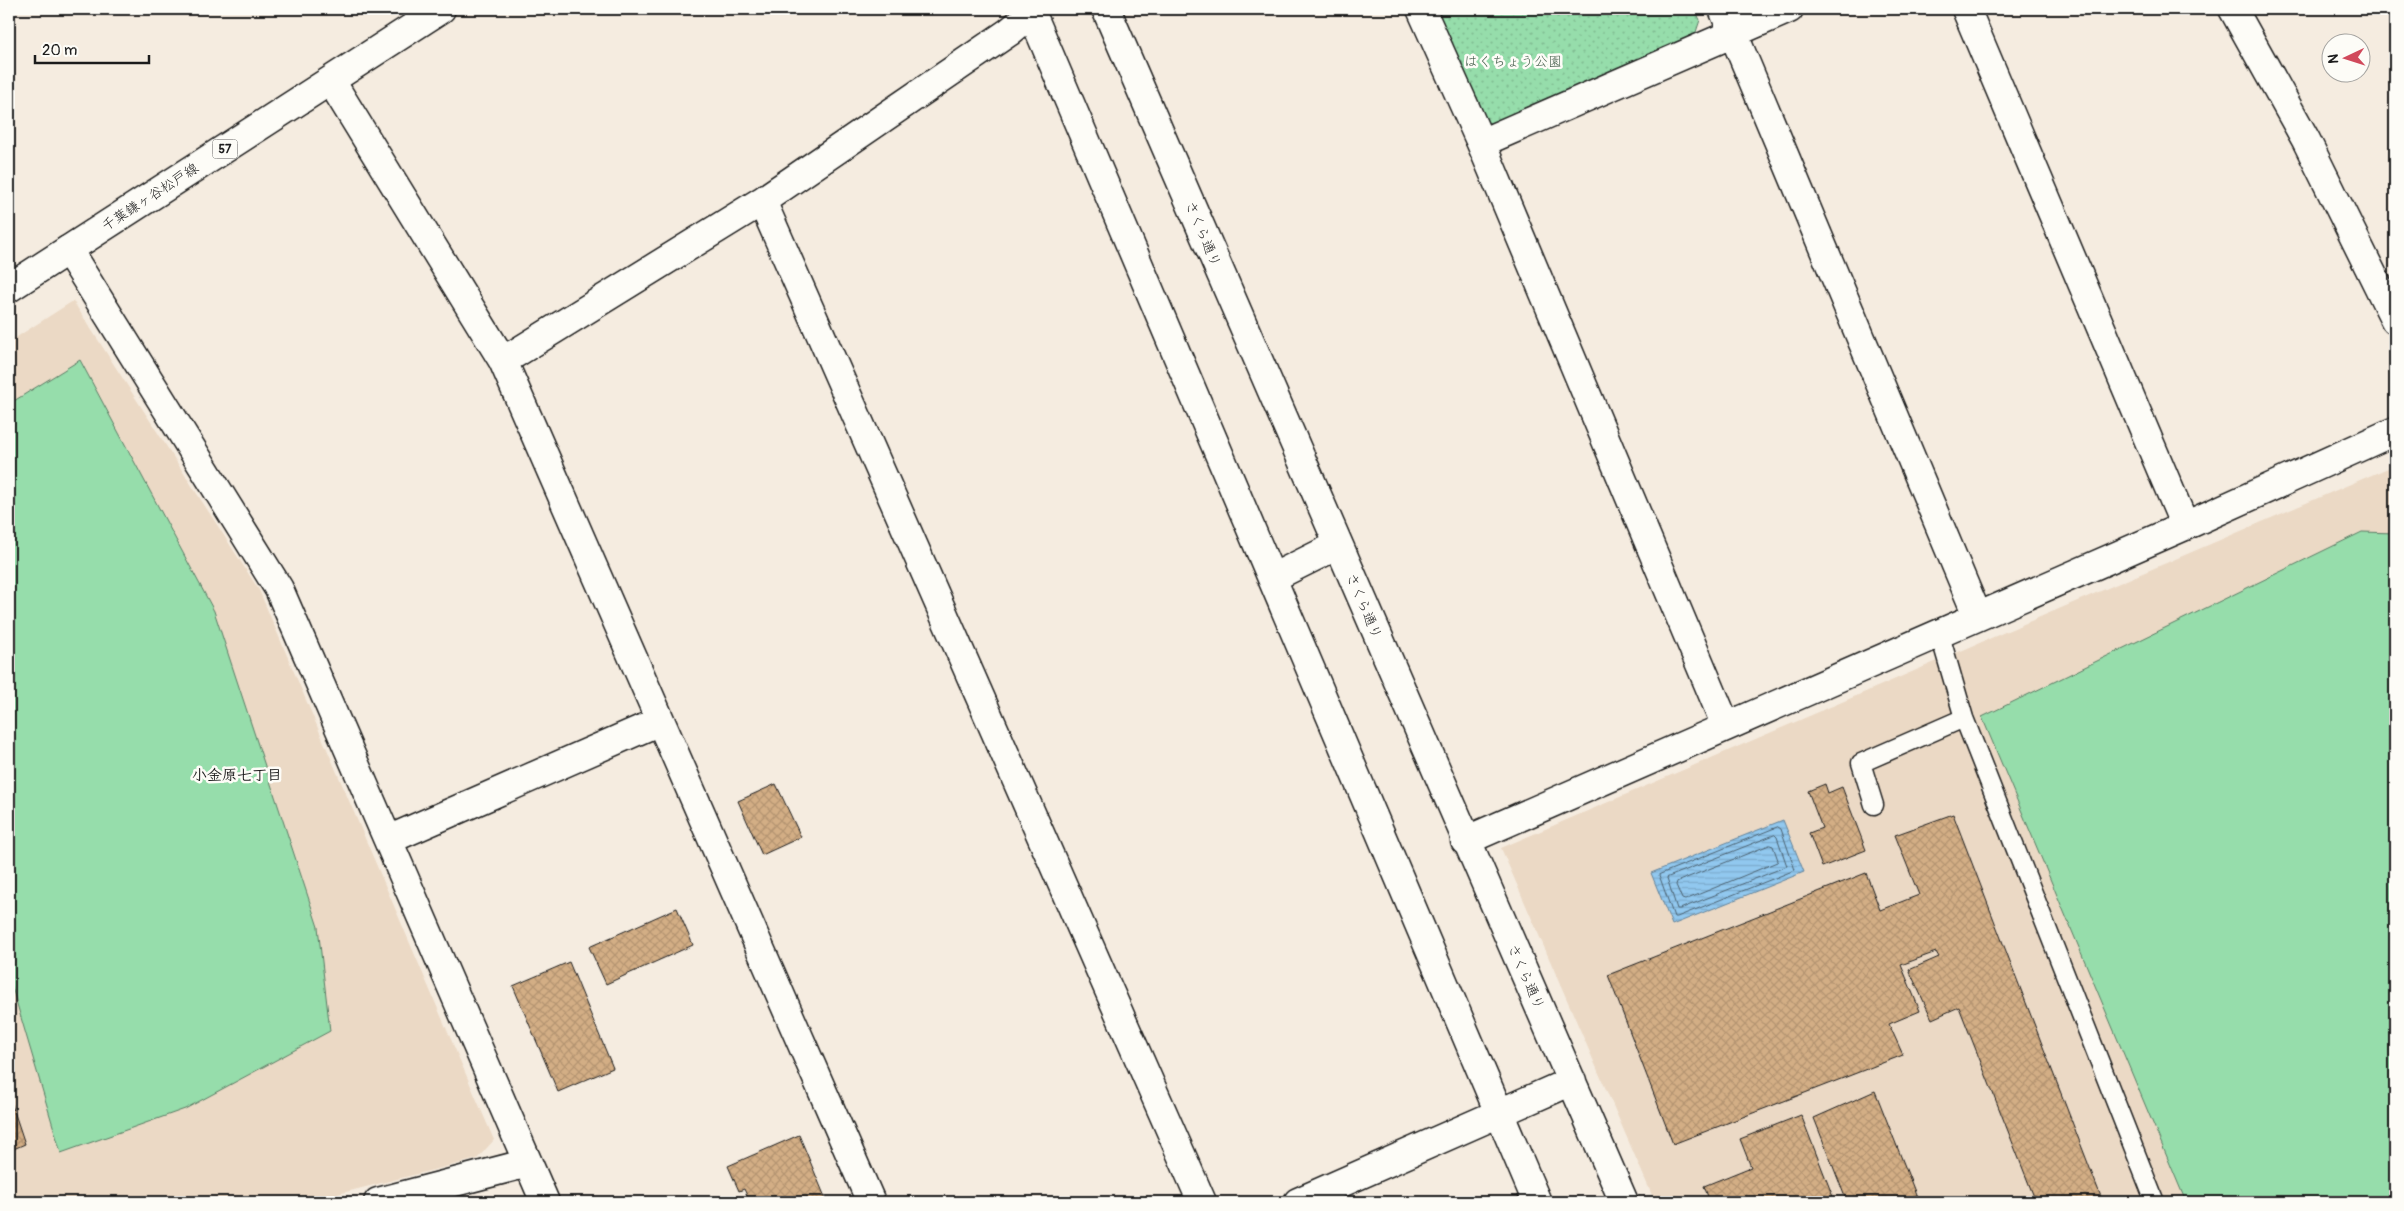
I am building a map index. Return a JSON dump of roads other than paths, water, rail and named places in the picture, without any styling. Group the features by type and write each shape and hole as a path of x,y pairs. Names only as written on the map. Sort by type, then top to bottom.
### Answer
{"street":[{"name":"千葉鎌ヶ谷松戸線","path":"9,288 441,9"},
{"name":"さくら通り","path":"1106,9 1465,841 1624,1202"},
{"path":"1421,9 1481,143 1726,726"},
{"path":"1481,143 1728,21 1789,9"},
{"path":"1966,9 2185,526"},
{"path":"2233,9 2306,140 2395,320"},
{"path":"503,361 762,201 1009,32 1033,10 1498,1114 1537,1202"},
{"path":"1728,21 1977,615"},
{"path":"331,81 503,361 871,1202"},
{"path":"762,201 1202,1202"},
{"path":"68,250 279,589 545,1202"},
{"path":"1465,841 1977,615 2185,526 2395,431"},
{"path":"1272,578 1338,545"},
{"path":"388,840 660,721"},
{"path":"1298,1202 1572,1081"},
{"path":"378,1202 528,1163"}],"lane":[{"path":"1939,632 1964,718 2155,1202"},
{"path":"1874,805 1861,763 1964,718"}],"water":[{"path":"1783,820 1804,872 1672,925 1651,873"}],"district":[{"name":"小金原七丁目","path":"237,775"}],"park label":[{"name":"はくちょう公園","path":"1513,61"}]}
